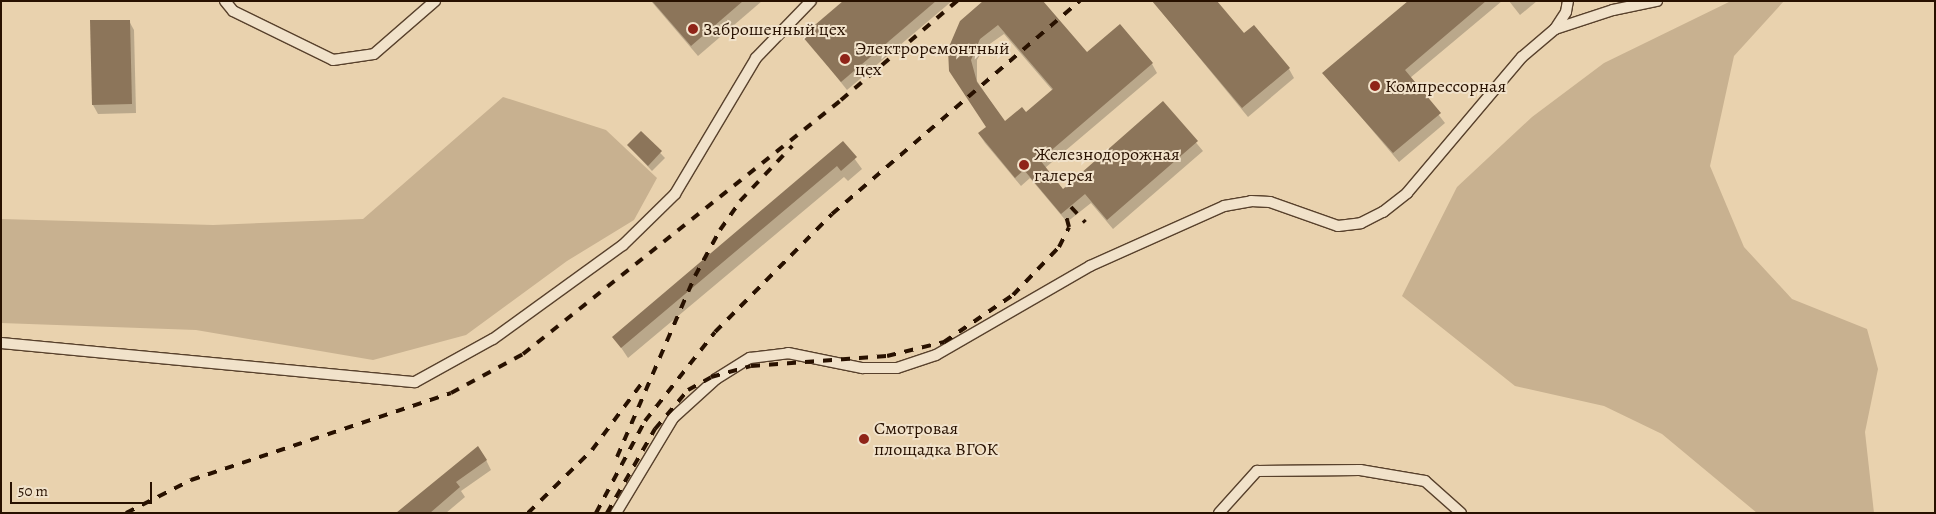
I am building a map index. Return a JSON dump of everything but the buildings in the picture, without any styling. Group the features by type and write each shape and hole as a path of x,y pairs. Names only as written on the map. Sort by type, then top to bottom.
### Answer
{"lane":[{"path":"225,1 233,11 333,60 374,54 435,1"},
{"path":"1,343 414,382 493,339 623,245 675,194 756,58 811,1"},
{"path":"616,513 673,418 716,379 750,358 788,352 862,368 897,368 936,355 1090,266 1224,206 1251,201 1270,202 1338,226 1361,223 1383,212 1407,193 1522,56 1555,29 1566,12 1568,1"},
{"path":"1555,29 1613,10 1657,1"},
{"path":"1219,513 1257,471 1360,470 1425,481 1461,513"}],"shaded area":[{"path":"1731,1 1784,1 1734,56 1710,166 1744,247 1792,299 1867,329 1878,369 1865,432 1874,513 1757,513 1662,434 1604,406 1515,386 1402,296 1457,187 1532,117 1604,63"},
{"path":"503,97 606,130 657,178 634,220 567,261 466,335 373,360 196,330 1,323 1,219 213,225 363,219"}],"railway":[{"path":"126,513 191,480 451,393 523,354 841,100 957,1"},
{"path":"596,513 645,421 715,332 832,214 1080,1"},
{"path":"617,457 695,276 720,230 740,201 792,146"},
{"path":"1071,207 1085,222"},
{"path":"607,513 655,429 688,390 711,377 751,366 887,356 944,342 1013,295 1059,247 1069,227 1065,212"},
{"path":"528,513 592,450 645,379"}],"place":[{"name":"Заброшенный цех","path":"693,29"},
{"name":"Электроремонтный цех","path":"845,59"},
{"name":"Компрессорная","path":"1375,86"},
{"name":"Железнодорожная галерея","path":"1024,165"},
{"name":"Смотровая площадка ВГОК","path":"864,439"}]}
